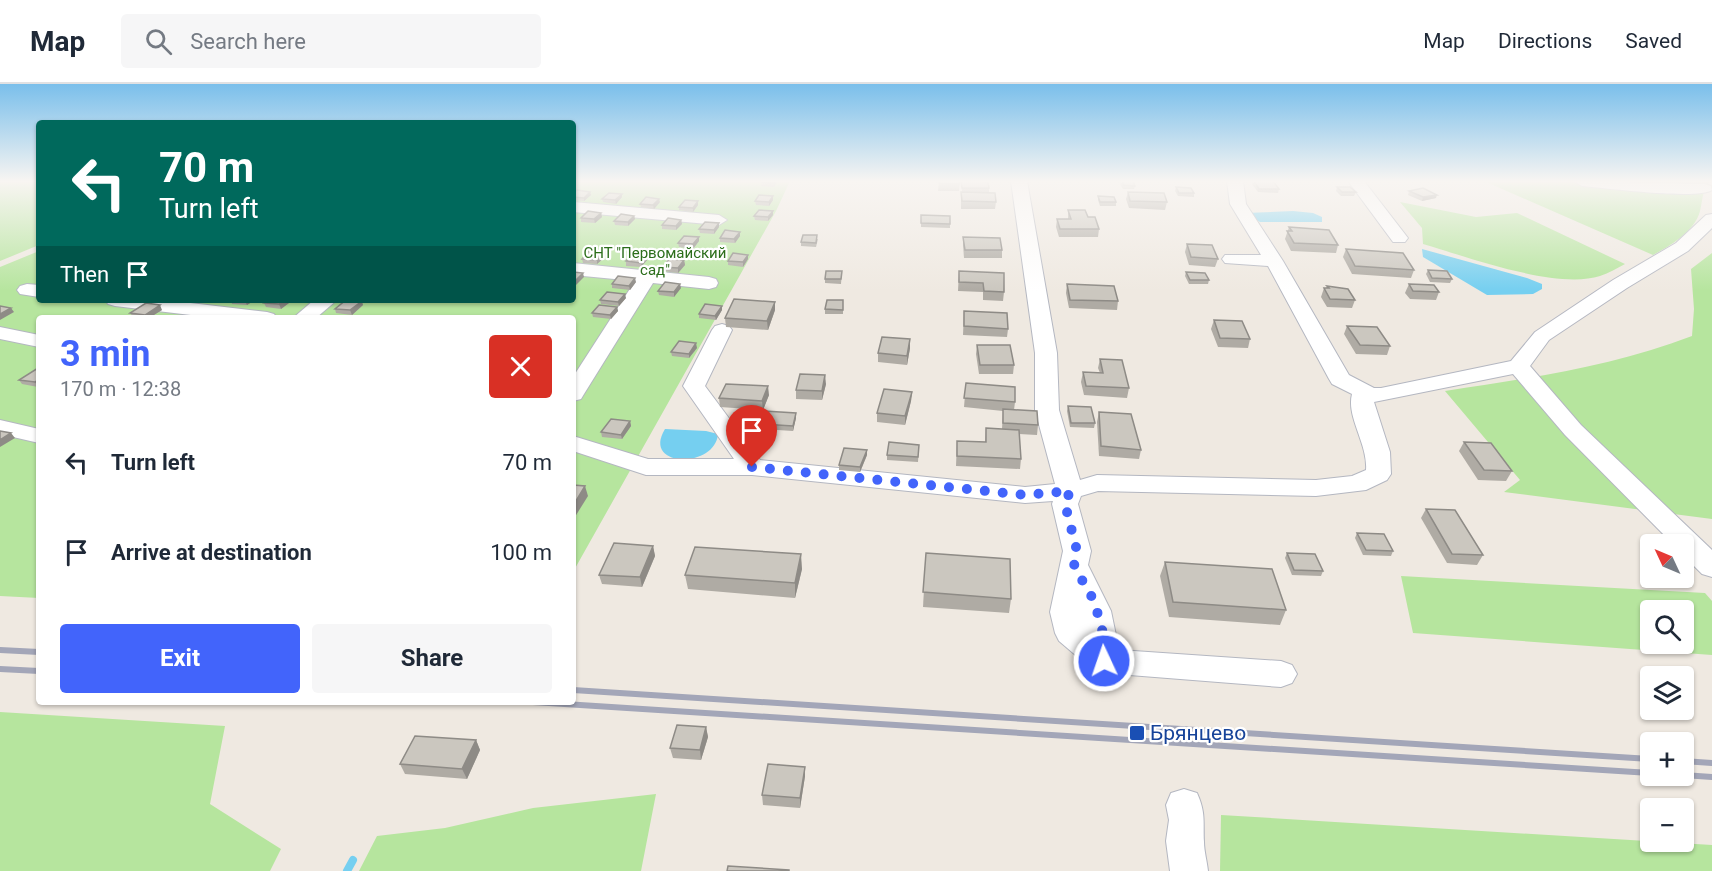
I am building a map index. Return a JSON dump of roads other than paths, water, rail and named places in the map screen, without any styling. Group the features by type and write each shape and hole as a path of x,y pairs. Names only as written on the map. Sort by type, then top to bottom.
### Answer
{"street":[{"path":"693,218 719,220"},
{"path":"1025,218 1046,353 1047,410 1070,491 1065,504 1077,551 1065,612 1070,633 1104,661 1281,674"},
{"path":"1247,218 1275,261 1340,379 1369,394 1384,396"},
{"path":"1384,218 1399,238"},
{"path":"576,444 646,467 752,467 1025,495 1070,491 1097,483 1316,488 1357,484 1378,474 1380,458 1374,435 1362,412 1362,396 1384,396 1518,366 1542,336 1620,284 1682,247 1711,218"},
{"path":"1231,260 1275,261"},
{"path":"576,269 709,283"},
{"path":"576,389 647,277"},
{"path":"140,303 242,315"},
{"path":"307,315 323,303"},
{"path":"722,330 694,386 752,467"},
{"path":"0,333 36,340"},
{"path":"1518,366 1573,430 1712,567"},
{"path":"0,427 36,435"},
{"path":"1184,805 1187,820 1185,842 1190,871"}],"water":[{"path":"1253,218 1322,218 1322,222 1260,222"},
{"path":"1422,249 1527,278 1542,284 1542,289 1533,294 1487,295 1423,257"},
{"path":"665,429 706,431 718,434 714,445 705,453 694,458 681,459 670,457 663,451 660,442"}],"waterway":[{"path":"347,871 353,860"}],"railway":[{"path":"0,650 36,652"},
{"path":"0,669 36,671"},
{"path":"576,690 1640,758"},
{"path":"576,705 1640,772"},
{"path":"1694,762 1712,763"},
{"path":"1694,776 1712,777"}],"place":[{"name":"Брянцево","path":"1137,733"}],"park label":[{"name":"СНТ \"Первомайский сад\"","path":"655,262"}]}
